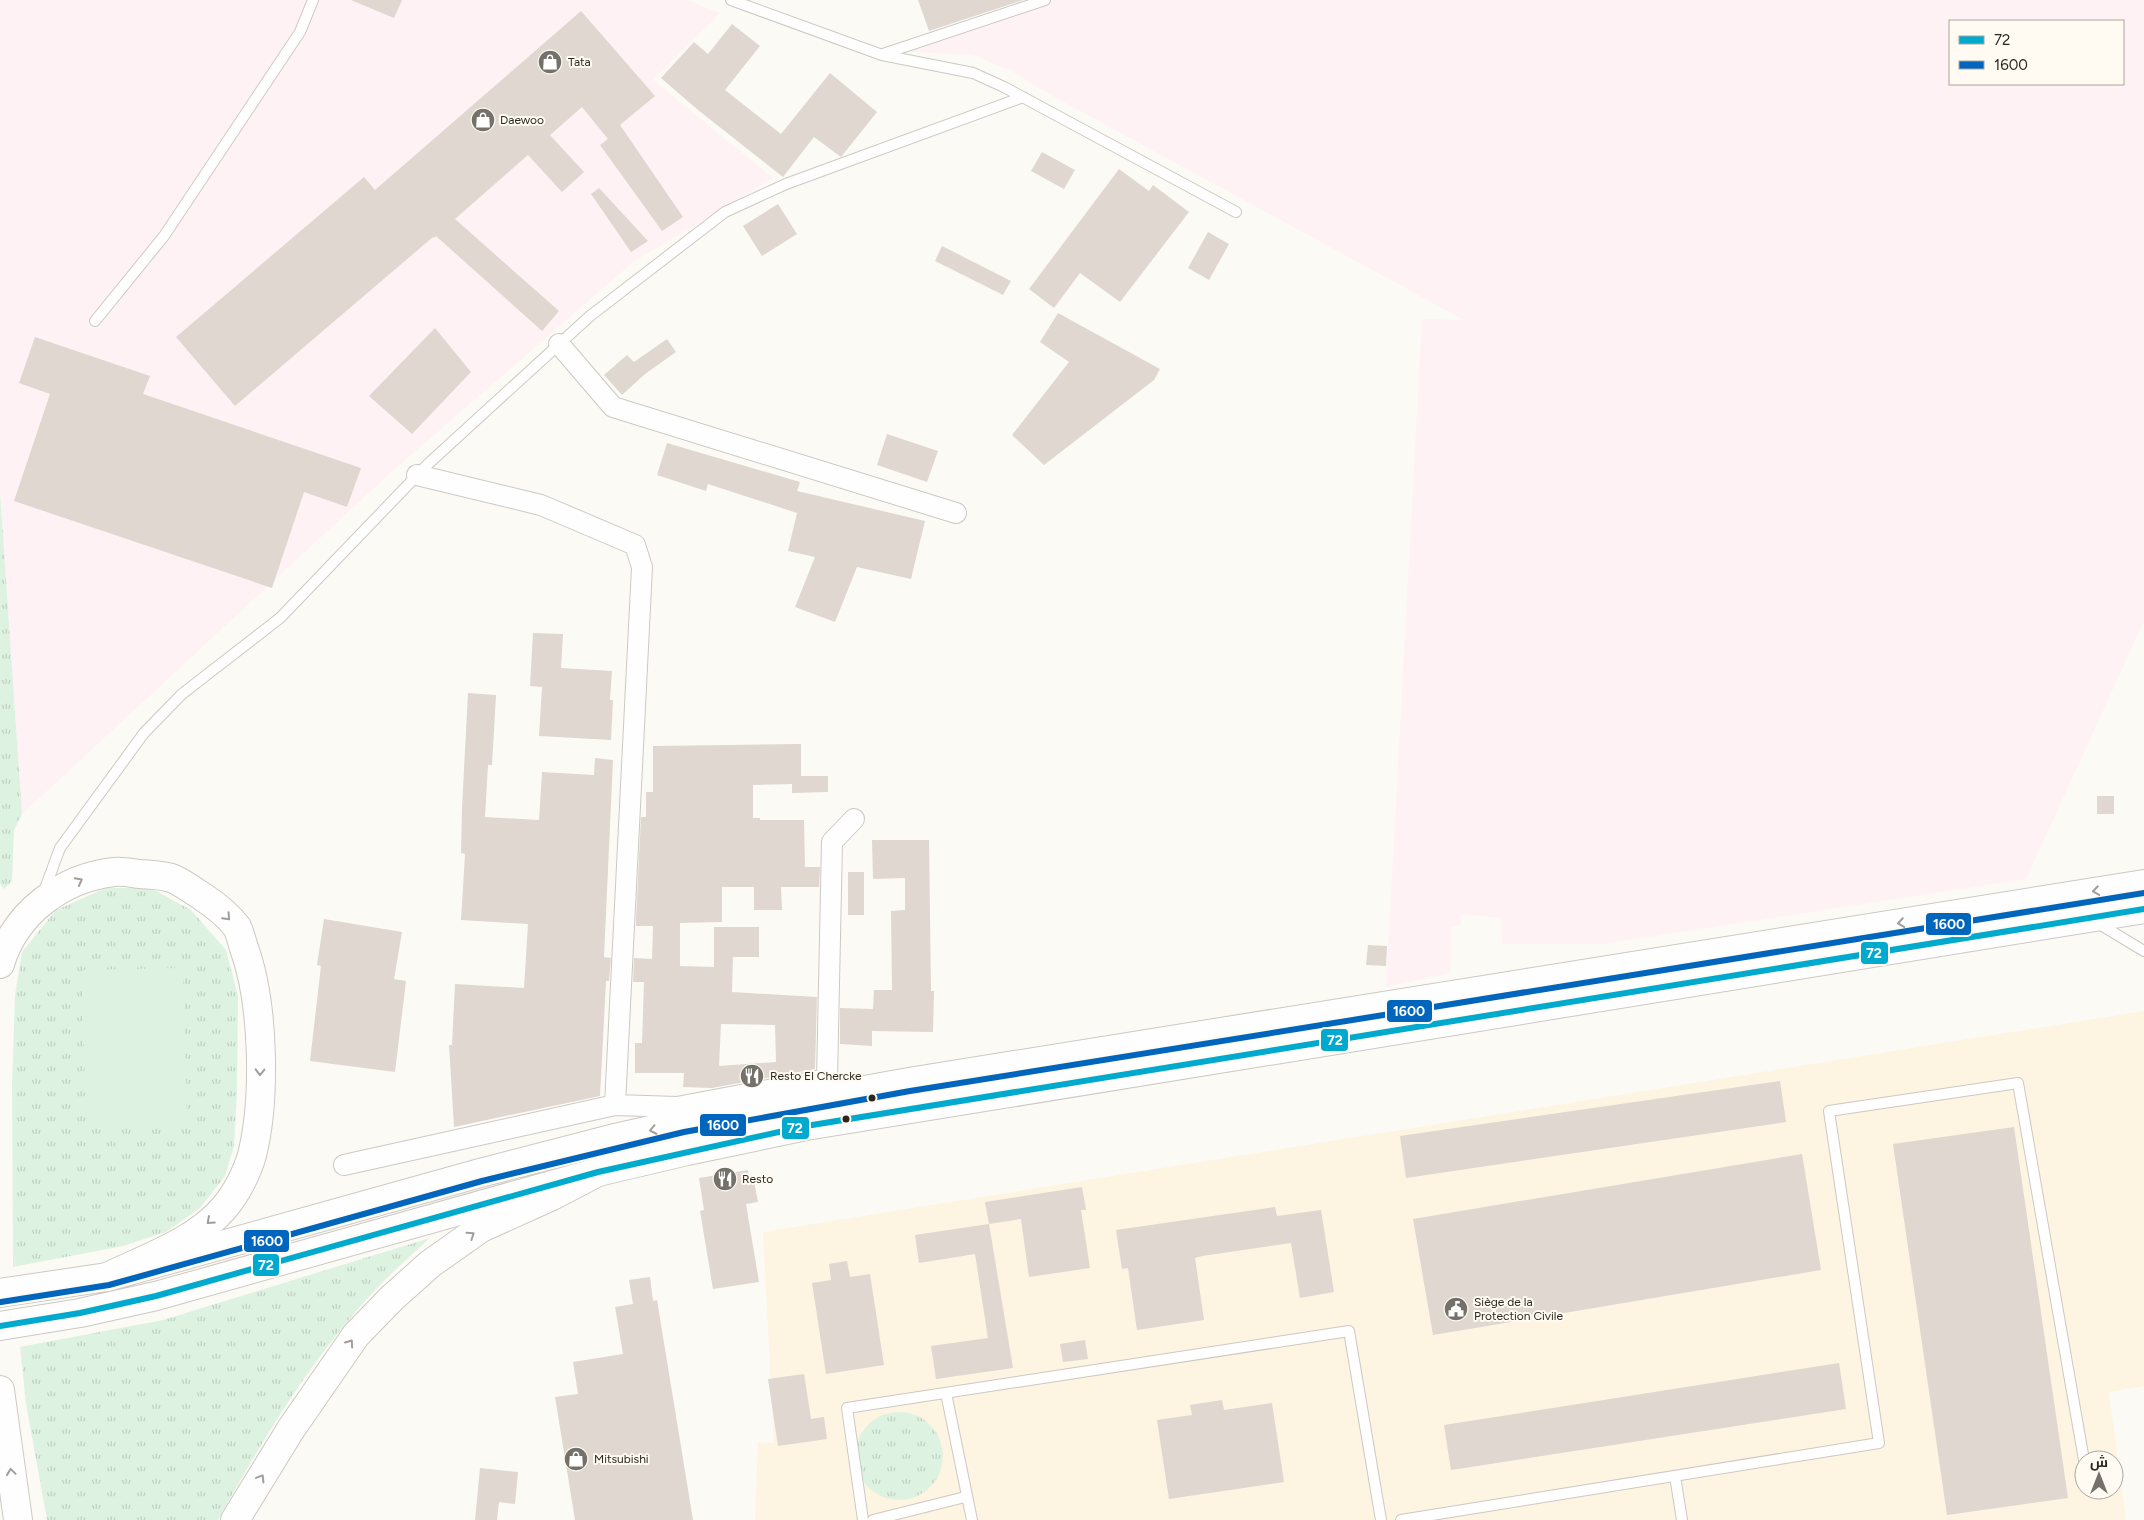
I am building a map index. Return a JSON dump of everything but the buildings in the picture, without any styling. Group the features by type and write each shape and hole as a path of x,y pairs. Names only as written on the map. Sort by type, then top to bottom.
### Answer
{"highway":[{"path":"0,964 16,927 40,902 86,877 116,872 172,878 217,906 237,928 248,959 256,992 260,1035 257,1118 252,1155 242,1180 225,1208 207,1225 185,1239 107,1277"},
{"path":"0,1294 107,1277 612,1138 851,1093 2144,884"},
{"path":"0,1326 80,1313 156,1296 598,1172 687,1150 907,1109 2144,909"},
{"path":"235,1520 291,1428 356,1335 392,1298 430,1264 481,1228 552,1196 598,1172"},
{"path":"0,1390 18,1520"}],"street":[{"path":"559,344 613,407 956,513"},
{"path":"417,475 541,505 635,544 642,568 615,1105"},
{"path":"827,1079 832,842 854,819"},
{"path":"344,1165 615,1105 677,1107 827,1079 851,1093"}],"lane":[{"path":"96,321 164,236 300,32 313,0"},
{"path":"731,0 882,55 973,73 1023,97 1236,212"},
{"path":"882,55 1045,0"},
{"path":"40,902 60,848 144,733 182,694 280,618 417,475 590,316 725,212 786,184 1023,97"},
{"path":"2088,918 2144,951"},
{"path":"1401,1520 1878,1443 1829,1112 2018,1083 2082,1450"},
{"path":"863,1520 847,1408 1349,1330 1381,1520"},
{"path":"946,1393 965,1497 972,1520"},
{"path":"1675,1476 1682,1520"},
{"path":"873,1520 965,1497"}],"shaded area":[{"path":"0,0 687,0 720,13 653,80 773,178 633,262 388,475 22,814 0,492"},
{"path":"1053,0 2144,0 2144,621 2026,879 1603,944 1502,944 1501,918 1461,914 1461,924 1451,927 1450,973 1386,987 1422,319 1464,320 1040,89 1010,70 973,55 895,51"},
{"name":"Siège de la Protection Civile","path":"2144,1011 2144,1386 2109,1392 2117,1450 2074,1450 2074,1500 2123,1500 2126,1520 755,1520 758,1442 774,1443 763,1232"}],"green space":[{"path":"0,492 22,814 14,830 12,881 4,889 0,884"},
{"path":"106,888 151,888 191,910 226,950 238,996 237,1092 234,1146 225,1176 200,1208 166,1232 123,1246 13,1267 12,1084 15,995 22,952 56,910"},
{"path":"183,968 187,1124 86,1127 82,970"},
{"path":"430,1238 398,1267 356,1311 312,1367 272,1428 218,1520 47,1520 26,1404 20,1347 163,1320"},
{"path":"890,1412 908,1412 924,1419 936,1431 943,1447 943,1465 936,1481 924,1493 908,1500 890,1500 874,1493 862,1481 855,1465 855,1447 862,1431 874,1419"}],"transit line":[{"name":"1600","path":"1,1302 109,1285 482,1181 684,1132 910,1091 2144,893"},
{"name":"72","path":"0,1326 80,1313 156,1296 598,1172 806,1126 2144,909"}],"place":[{"name":"Tata","path":"550,62"},
{"name":"Daewoo","path":"483,120"},
{"name":"Resto El Chercke","path":"752,1076"},
{"name":"Resto","path":"725,1179"},
{"name":"Siège de la Protection Civile","path":"1456,1309"},
{"name":"Mitsubishi","path":"576,1459"}]}
